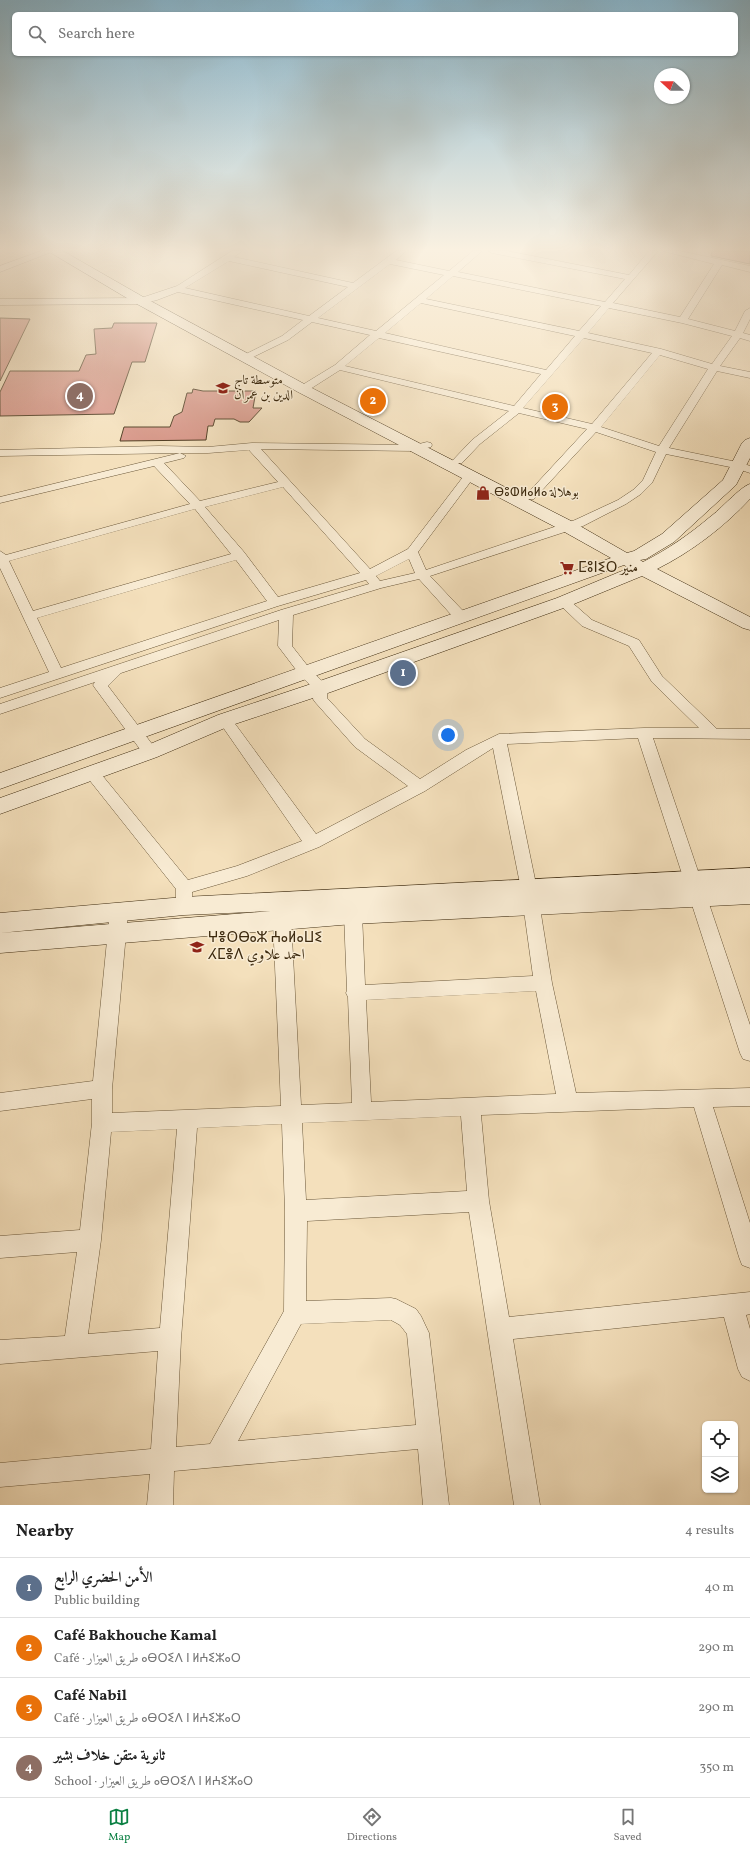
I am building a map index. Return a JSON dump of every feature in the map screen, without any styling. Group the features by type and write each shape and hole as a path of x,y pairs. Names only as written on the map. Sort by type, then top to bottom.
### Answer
{"main road":[{"path":"186,321 306,387 421,446 470,475 573,524"},
{"path":"0,781 138,734 460,616 641,562 693,517 744,468 750,443"},
{"path":"421,446 458,461 530,497 573,524 750,624"},
{"path":"0,806 150,752 225,720 321,688 563,602 641,562 726,513 750,489"},
{"path":"641,562 750,613"},
{"path":"695,889 750,877"},
{"path":"0,923 282,920 530,898 695,889 750,894"},
{"path":"0,943 118,922 184,897 530,898"}],"street":[{"path":"249,356 285,338 308,321"},
{"path":"321,321 548,373"},
{"path":"306,387 338,367 393,321"},
{"path":"517,321 658,351 714,368 750,375"},
{"path":"458,461 476,442 516,410 593,321"},
{"path":"687,321 750,338"},
{"path":"0,693 57,674 116,662 378,585 422,575 573,524 622,502 637,492 648,481 662,450 744,321"},
{"path":"530,497 594,428 658,351"},
{"path":"338,367 594,428 662,450 744,468"},
{"path":"252,446 378,585"},
{"path":"0,453 159,449 208,450 252,446 421,446"},
{"path":"0,500 156,461 208,450"},
{"path":"156,461 198,506 240,555 275,602"},
{"path":"0,709 116,662 275,602 369,575 400,560 412,552 470,475"},
{"path":"57,674 1,558 287,483"},
{"path":"412,552 422,575 460,616"},
{"path":"28,616 240,555"},
{"path":"563,602 588,623 634,643 657,679 714,734"},
{"path":"286,613 285,646 305,672 321,688 320,699 360,743 420,787"},
{"path":"116,662 100,685 150,752"},
{"path":"225,720 313,843"},
{"path":"644,733 750,1054"},
{"path":"92,773 184,897 241,871 313,843 420,787 472,754 499,739 644,733 750,734"},
{"path":"499,739 530,898 543,983 568,1102"},
{"path":"353,914 355,993 362,1112"},
{"path":"217,1456 295,1313 296,1211 282,920"},
{"path":"76,1345 90,1240 102,1123 102,1089 118,922"},
{"path":"355,993 543,983"},
{"path":"0,1102 102,1089"},
{"path":"102,1123 568,1102 750,1097"},
{"path":"701,1099 750,1257"},
{"path":"470,1107 478,1201 527,1505"},
{"path":"160,1505 170,1339 188,1118"},
{"path":"296,1211 478,1201"},
{"path":"0,1247 90,1240"},
{"path":"500,1330 741,1305 750,1369"},
{"path":"295,1313 391,1308 401,1311 408,1316 418,1333 436,1505"},
{"path":"0,1352 170,1339"},
{"path":"0,1475 429,1436"}],"building":[{"path":"0,321 29,321 0,381"},
{"path":"114,323 157,323 145,362 132,362 114,414 0,416 0,392 10,371 79,371 86,355 96,354 94,329 112,328"},
{"path":"193,389 203,391 256,391 253,408 262,408 249,422 240,422 234,419 215,419 213,426 208,426 206,440 120,441 124,427 170,427 174,416 182,412 187,393 192,393"}],"place":[{"name":"متوسطة تاج الدين بن عمران","path":"223,388"},
{"name":"ثانوية متقن خلاف بشير","path":"80,396"},
{"name":"Café Bakhouche Kamal","path":"373,401"},
{"name":"Café Nabil","path":"555,407"},
{"name":"ⴱⵓⵀⵍⴰⵍⴰ بوهلالة","path":"483,493"},
{"name":"ⵎⵓⵏⵉⵔ منير","path":"567,568"},
{"name":"الأمن الحضري الرابع","path":"403,673"},
{"name":"ⵖⴻⵔⴱⴰⵣ ⵄⴰⵍⴰⵡⵉ ⵃⵎⴻⴷ احمد علاوي","path":"197,947"}]}
